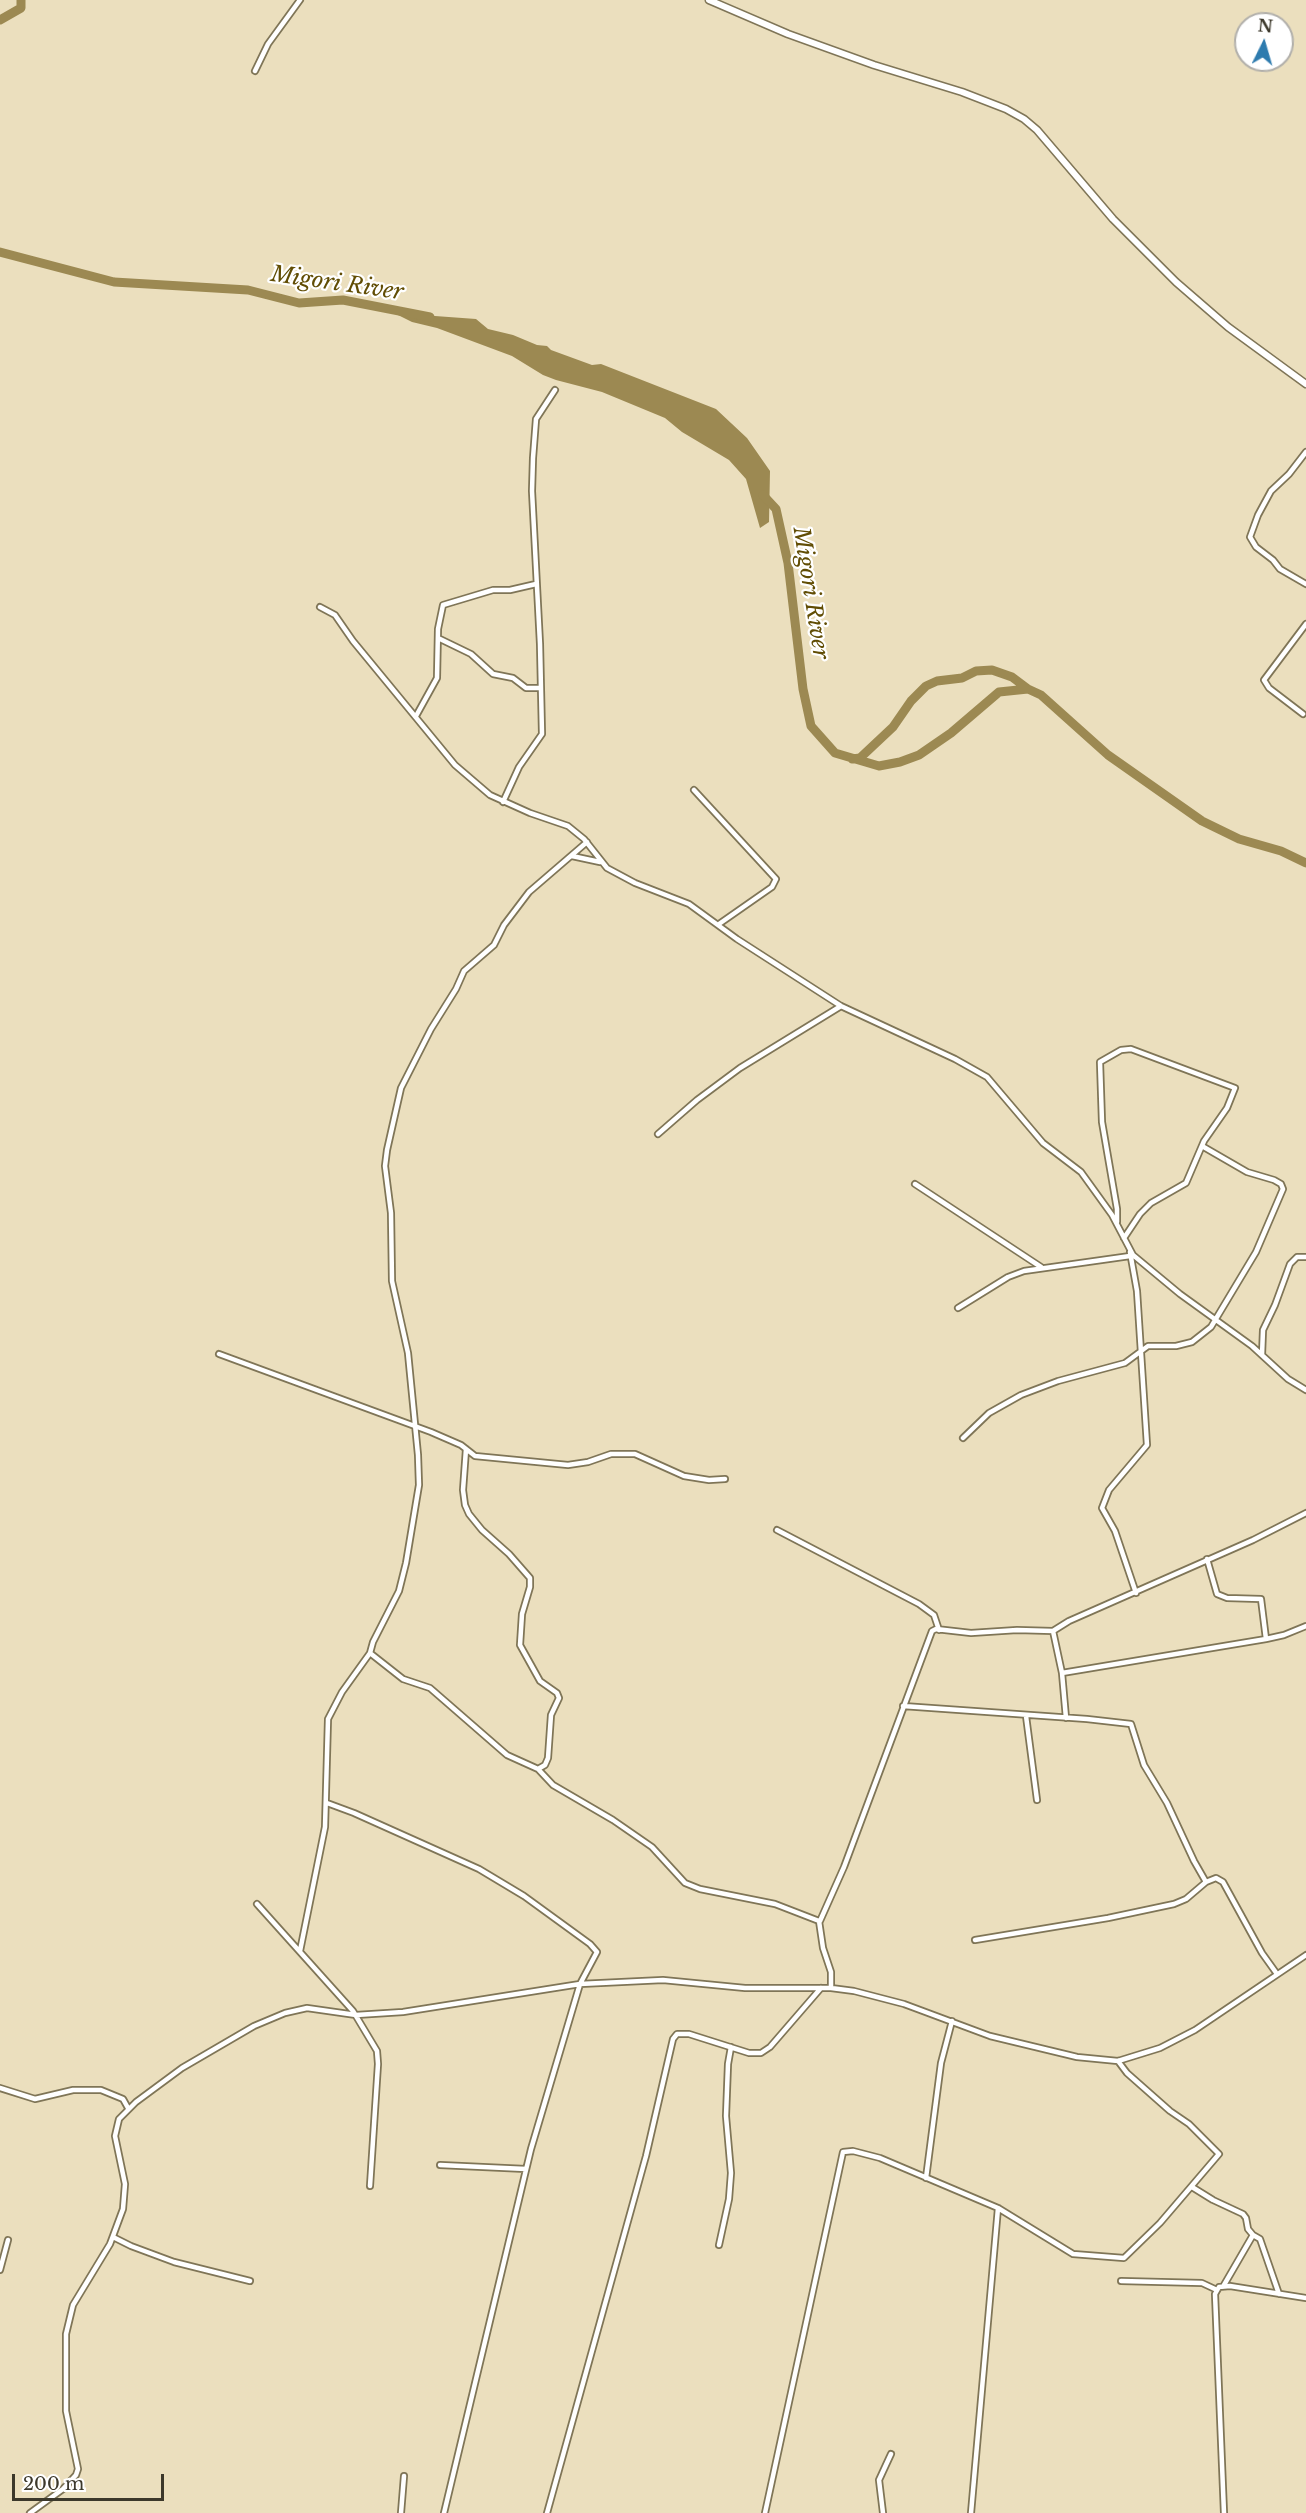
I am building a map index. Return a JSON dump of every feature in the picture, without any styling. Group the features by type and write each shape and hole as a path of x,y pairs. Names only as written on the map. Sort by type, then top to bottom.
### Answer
{"street":[{"path":"255,71 268,44 300,0"},
{"path":"709,0 788,34 874,65 962,92 1006,109 1024,119 1037,130 1113,219 1176,282 1228,327 1306,384"},
{"path":"503,802 519,767 542,734 532,491 536,419 555,390"},
{"path":"1306,452 1289,474 1270,491 1258,515 1251,539 1280,569 1306,584"},
{"path":"416,716 437,678 440,612 446,603 486,591 536,584"},
{"path":"320,607 335,615 353,641 455,765 490,795 568,826 587,842 600,862"},
{"path":"1303,714 1269,688 1264,680 1306,624"},
{"path":"438,638 471,654 493,674 513,678 526,688 540,688"},
{"path":"694,790 776,879 772,887 719,924"},
{"path":"300,1951 321,1853 327,1803 328,1719 342,1692 370,1653 373,1642 399,1591 419,1485 406,1344 392,1281 391,1213 385,1166 401,1088 430,1029 456,989 464,971 495,945 504,925 530,892 587,842"},
{"path":"572,856 600,862 635,883 690,904 737,939 841,1006 968,1065 987,1077 1043,1143 1081,1172 1117,1224 1133,1255 1306,1390"},
{"path":"658,1134 697,1100 740,1068 841,1006"},
{"path":"1117,1224 1117,1209 1103,1131 1101,1060 1121,1050 1131,1049 1235,1088 1227,1108 1202,1146 1184,1185 1151,1203 1140,1214 1124,1238"},
{"path":"963,1438 989,1413 1009,1401 1048,1384 1129,1361 1148,1346 1176,1346 1192,1342 1216,1321 1256,1252 1283,1189 1281,1184 1274,1180 1247,1172 1202,1146"},
{"path":"915,1184 1041,1267"},
{"path":"1128,1247 1137,1291 1147,1445 1111,1486 1105,1495 1102,1507 1115,1531 1136,1593"},
{"path":"958,1308 1008,1277 1041,1267 1130,1257"},
{"path":"1262,1355 1263,1330 1281,1291 1290,1264 1297,1257 1306,1257"},
{"path":"219,1354 450,1440 472,1455 480,1457 568,1465 611,1455 635,1454 684,1476 709,1480 725,1479"},
{"path":"466,1449 463,1490 465,1505 478,1525 509,1554 530,1578 530,1587 522,1614 520,1645 540,1681 559,1698 551,1715 548,1758 545,1765 538,1769"},
{"path":"831,1988 831,1972 823,1948 820,1921 844,1867 931,1633 939,1629 971,1633 1017,1630 1053,1631 1069,1621 1253,1540 1306,1513"},
{"path":"777,1530 919,1604 934,1615 939,1629"},
{"path":"1208,1559 1213,1586 1217,1594 1227,1598 1261,1599 1266,1639"},
{"path":"1062,1672 1266,1639 1306,1626"},
{"path":"1053,1631 1062,1672 1066,1718"},
{"path":"370,1653 403,1679 430,1688 500,1750 538,1769 553,1785 613,1820 652,1847 676,1875 692,1887 755,1899 820,1921"},
{"path":"903,1707 1131,1724 1144,1765 1167,1803 1206,1882"},
{"path":"1026,1716 1037,1800"},
{"path":"327,1803 479,1869 531,1900 596,1950 596,1956 580,1984 526,2169 444,2513"},
{"path":"975,1940 1108,1918 1174,1904 1186,1899 1206,1882 1216,1878 1221,1880 1262,1953 1277,1974"},
{"path":"257,1904 356,2015 373,2043 379,2058 370,2186"},
{"path":"30,2513 63,2489 76,2475 77,2459 69,2427 66,2401 68,2323 81,2288 113,2237 126,2196 124,2174 115,2136 119,2119 128,2108 182,2068 254,2026 285,2013 307,2008 356,2015 403,2012 580,1984 663,1980 745,1988 831,1988 868,1994 952,2021 990,2036 1055,2053 1118,2061 1150,2052 1184,2037 1306,1955"},
{"path":"546,2513 646,2156 673,2039 677,2034 689,2034 752,2054 765,2051 821,1988"},
{"path":"926,2178 941,2064 952,2021"},
{"path":"719,2245 729,2199 731,2173 726,2116 731,2047"},
{"path":"765,2513 812,2305 843,2152 849,2150 872,2155 998,2208 1073,2254 1124,2258 1160,2223 1219,2154 1189,2124 1170,2111 1127,2073 1118,2061"},
{"path":"0,2088 35,2099 73,2090 101,2090 123,2099 128,2108"},
{"path":"440,2165 526,2169"},
{"path":"1192,2187 1203,2195 1243,2214 1248,2229 1260,2239 1279,2294"},
{"path":"971,2513 998,2208"},
{"path":"1224,2513 1214,2305 1217,2290 1224,2285 1253,2235"},
{"path":"113,2237 174,2262 250,2281"},
{"path":"0,2270 8,2240"},
{"path":"1121,2281 1202,2283 1217,2290"},
{"path":"1224,2285 1306,2298"},
{"path":"883,2513 879,2480 891,2454"},
{"path":"401,2513 404,2475"}],"shaded area":[{"path":"394,313 476,319 488,329 513,335 537,345 547,346 551,350 592,365 601,364 716,409 747,438 770,471 769,522 760,528 746,479 729,460 682,432 665,418 602,392 543,375 512,356 437,328 412,322"}],"waterway":[{"name":"Migori River","path":"0,20 21,8 21,0"},
{"name":"Migori River","path":"0,252 114,282 248,290 299,303 343,300 430,317"},
{"name":"Migori River","path":"763,495 776,509 788,563 803,689 811,726 835,753 879,766 900,762 919,755 951,733 999,692 1028,689 1041,695 1108,755 1202,821 1239,839 1281,851 1306,863"},
{"path":"852,759 860,758 893,727 911,701 926,686 937,681 962,678 976,671 992,670 1012,677 1028,689"}]}
